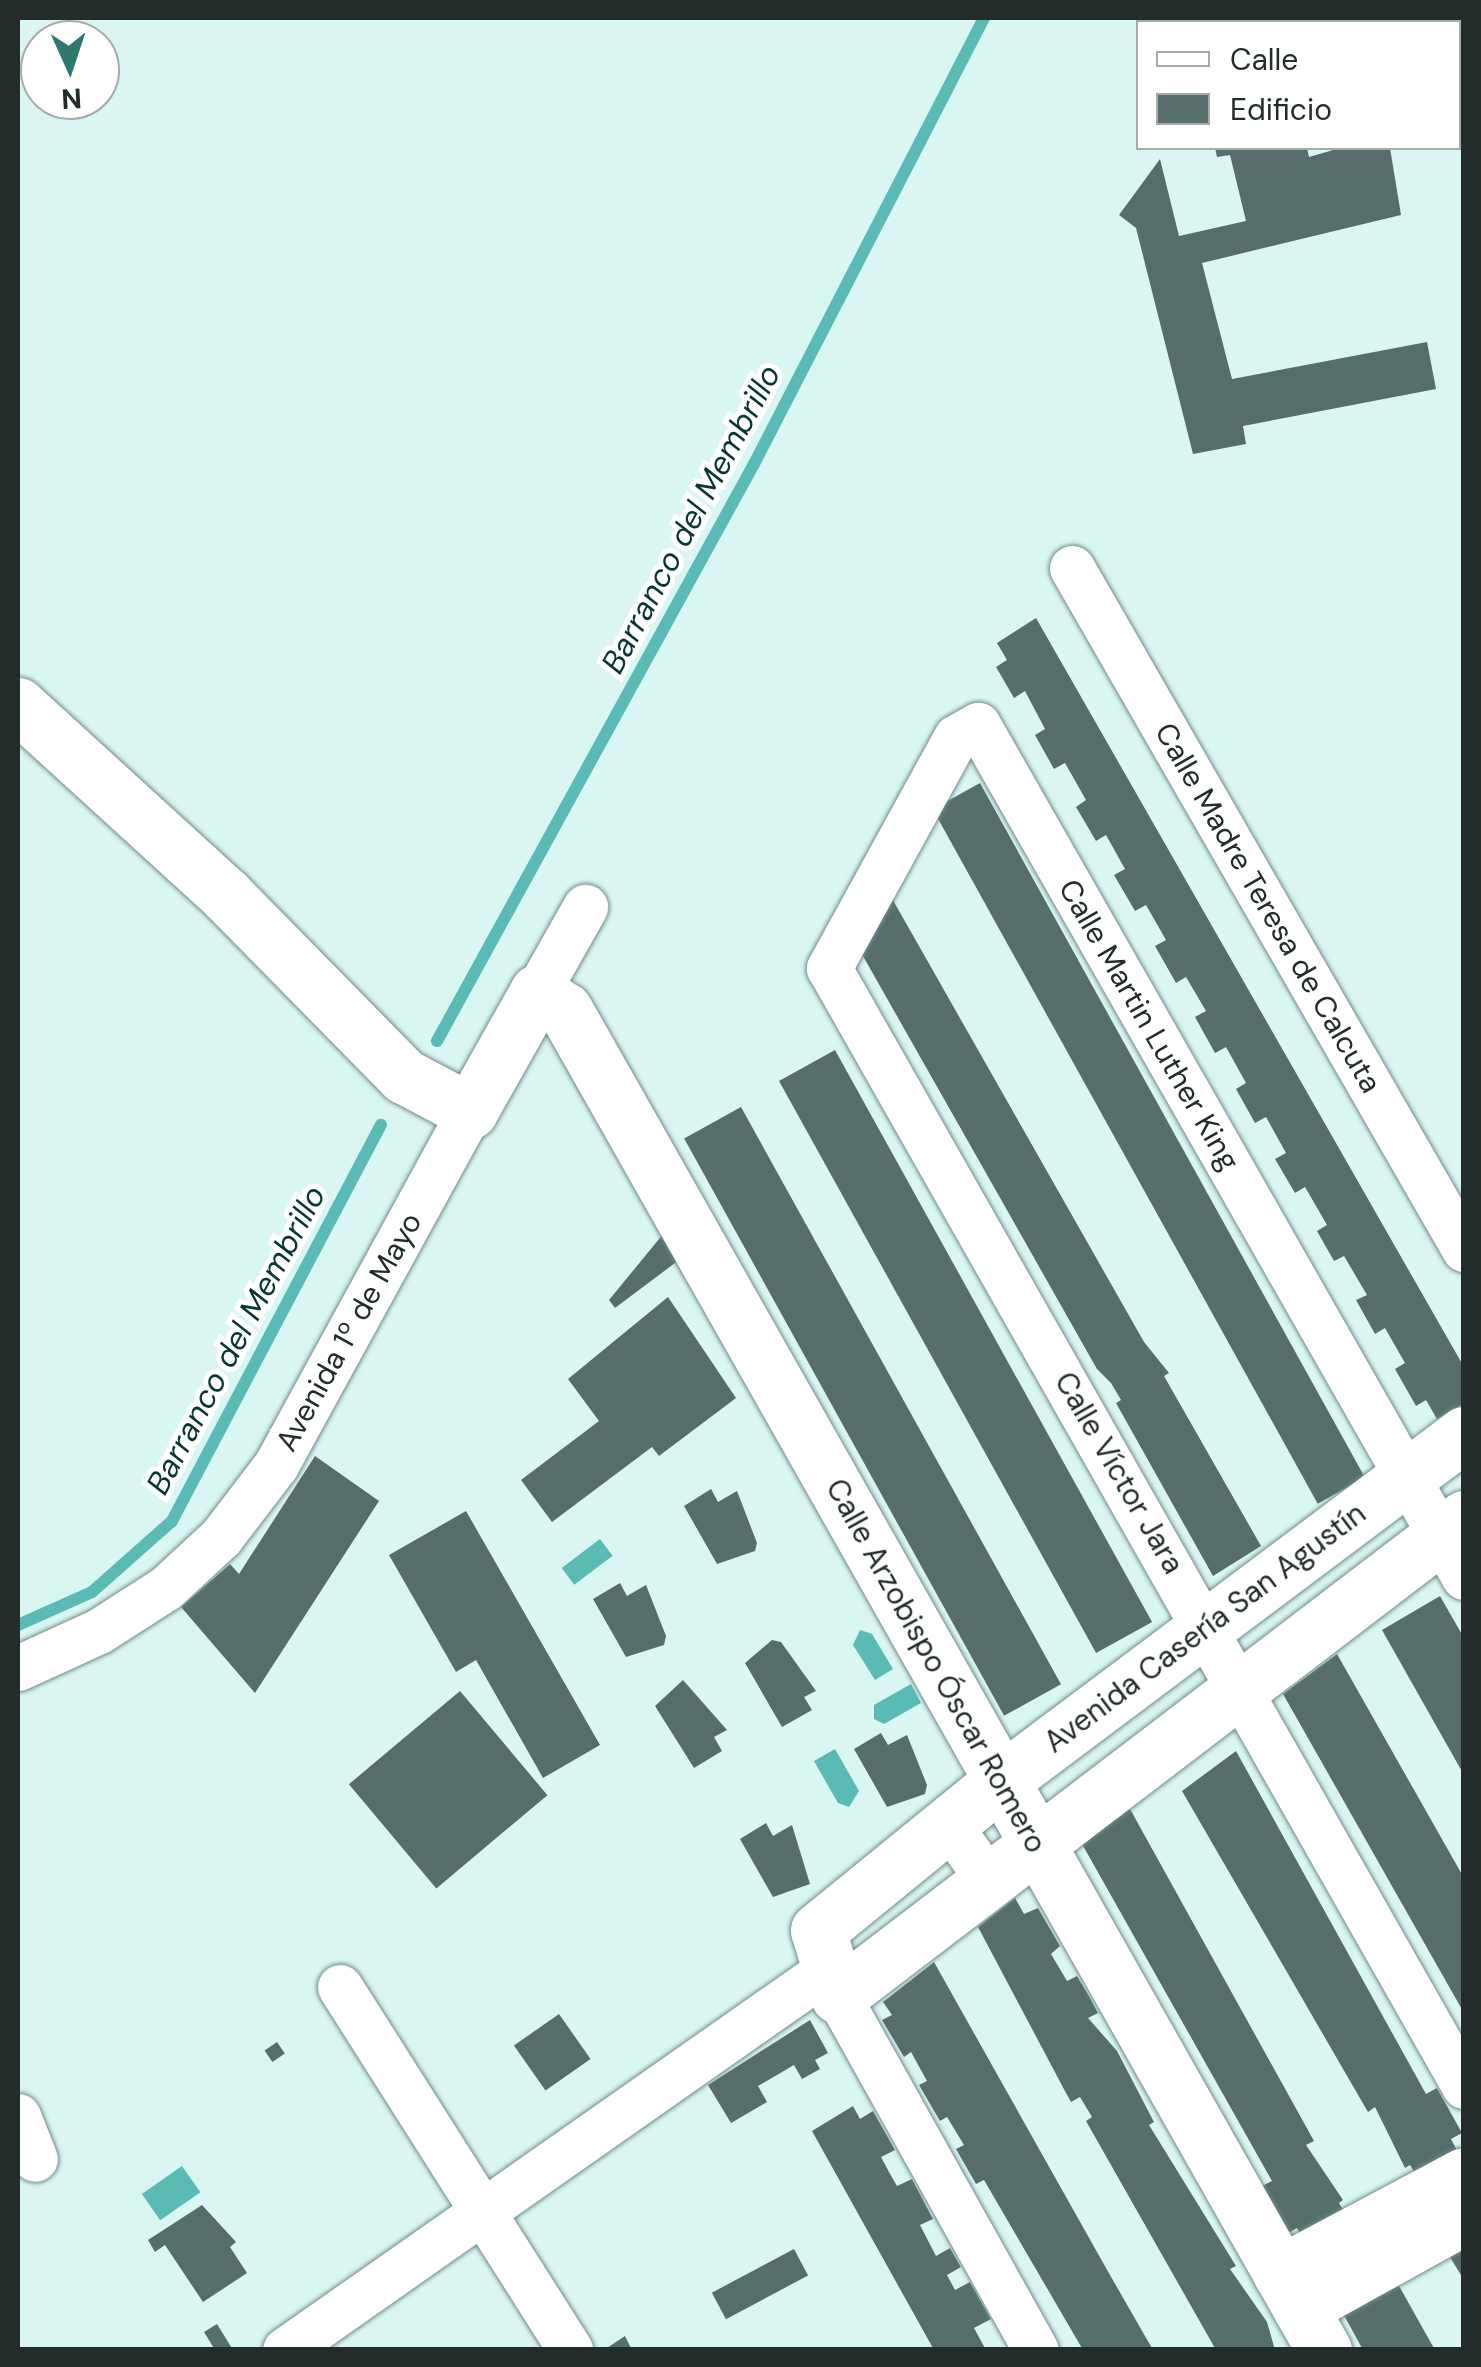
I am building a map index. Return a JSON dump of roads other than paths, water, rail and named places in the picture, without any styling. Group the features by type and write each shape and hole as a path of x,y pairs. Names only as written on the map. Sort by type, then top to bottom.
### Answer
{"street":[{"name":"Calle Madre Teresa de Calcuta","path":"1072,568 1464,1248"},
{"path":"18,705 226,895 404,1076 470,1111"},
{"name":"Calle Martin Luther King","path":"829,968 956,736 978,725 1406,1476 1456,1543"},
{"name":"Avenida 1º de Mayo","path":"18,1668 100,1630 166,1588 222,1537 276,1466 585,907"},
{"name":"Calle Víctor Jara","path":"829,968 1207,1626 1464,2086"},
{"name":"Calle Arzobispo Óscar Romero","path":"538,992 564,1010 1301,2310"},
{"name":"Avenida Casería San Agustín","path":"834,1982 818,1930 1002,1782 1464,1434"},
{"path":"284,2350 988,1881 1240,1688 1456,1543"},
{"path":"950,1826 988,1881"},
{"path":"834,1982 1036,2350"},
{"path":"340,1987 488,2212 570,2350"},
{"path":"18,2116 35,2158"},
{"path":"1301,2310 1464,2175"},
{"path":"1301,2310 1464,2217"}],"water":[{"path":"600,1539 613,1556 574,1585 562,1568"},
{"path":"860,1630 872,1634 893,1669 875,1680 853,1645"},
{"path":"911,1684 921,1703 884,1724 874,1719 874,1705"},
{"path":"835,1749 859,1791 849,1807 838,1803 814,1761"},
{"path":"182,2166 200,2192 160,2220 142,2194"}],"waterway":[{"name":"Barranco del Membrillo","path":"437,1041 754,464 984,18"},
{"name":"Barranco del Membrillo","path":"18,1625 92,1592 172,1521 381,1125"}]}
